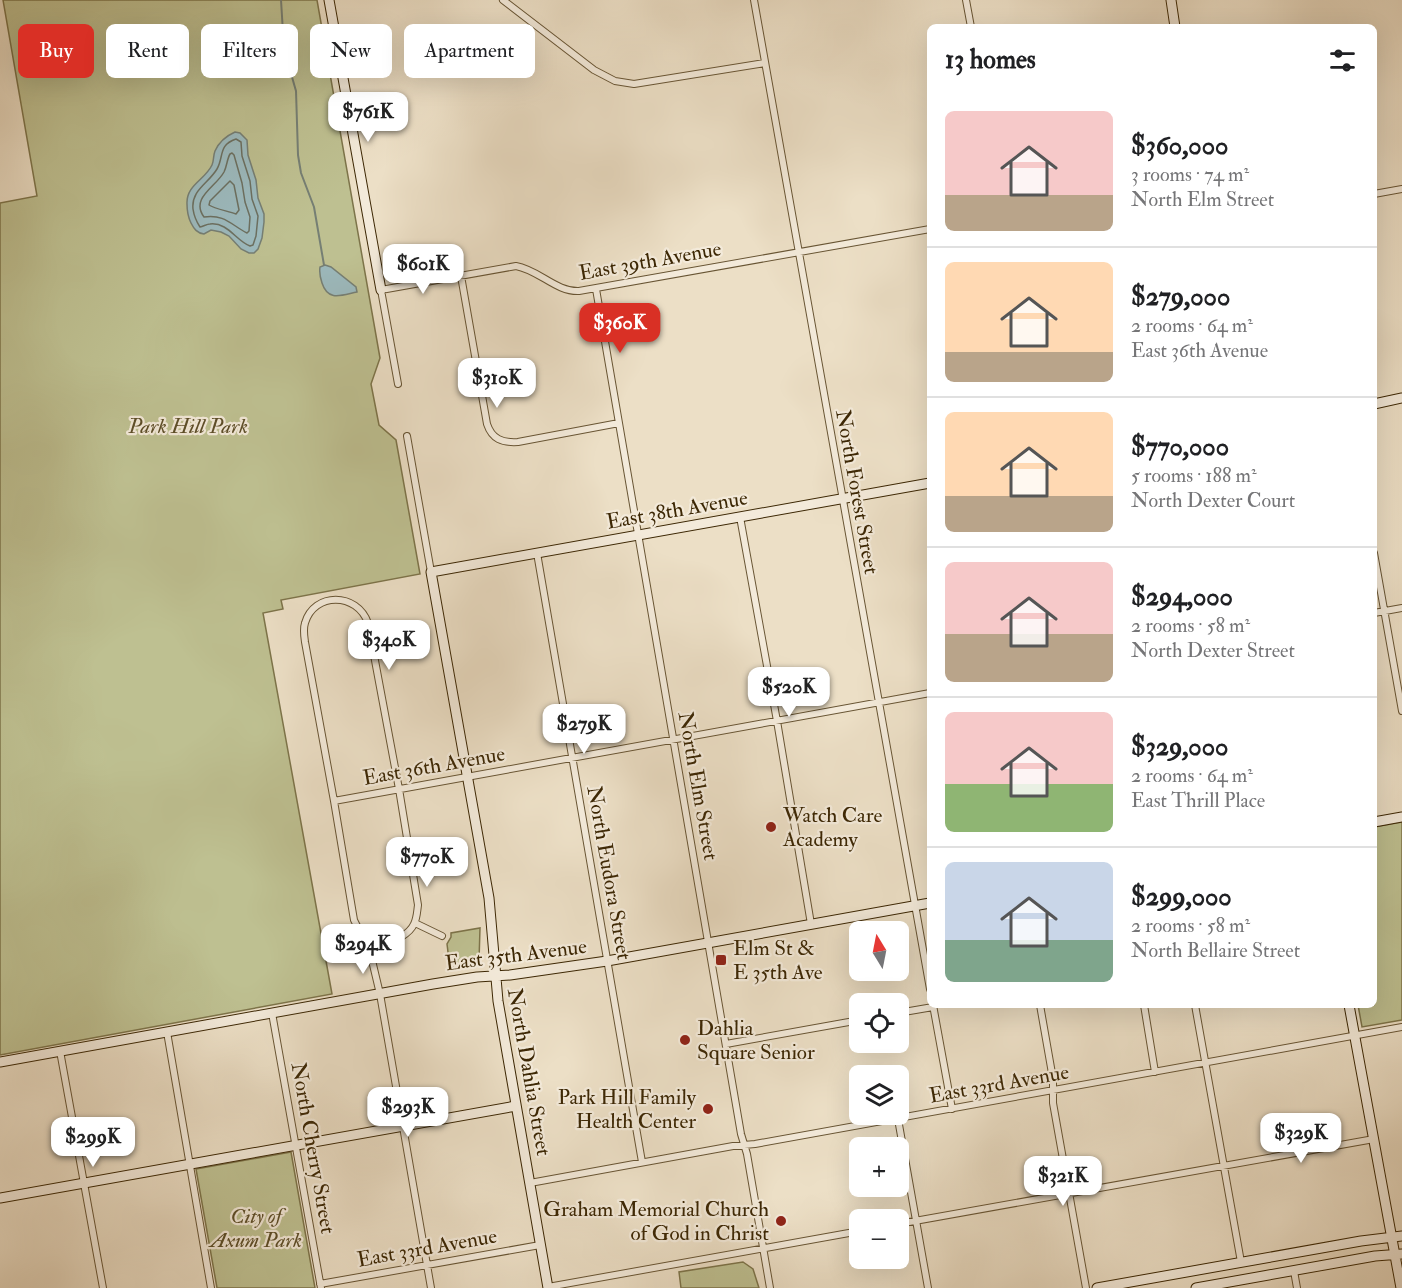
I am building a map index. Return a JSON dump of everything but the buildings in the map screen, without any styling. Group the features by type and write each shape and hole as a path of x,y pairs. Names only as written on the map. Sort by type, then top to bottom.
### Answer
{"street":[{"path":"329,0 398,384"},
{"path":"502,0 594,70 625,84 646,83 765,63"},
{"name":"North Forest Street","path":"754,0 927,972"},
{"path":"966,0 970,24"},
{"path":"1171,0 1175,24"},
{"path":"1377,193 1402,189"},
{"name":"East 39th Avenue","path":"381,290 516,266 532,270 553,284 573,292 927,230"},
{"path":"460,276 487,424 493,436 503,442 518,442 619,423"},
{"name":"North Elm Street","path":"596,289 708,943 770,1288"},
{"path":"1377,403 1402,398"},
{"name":"North Dahlia Street","path":"407,436 490,907 496,989 548,1288"},
{"name":"East 38th Avenue","path":"431,572 927,484"},
{"path":"740,517 811,924"},
{"name":"North Eudora Street","path":"537,554 642,1162"},
{"path":"1377,570 1402,711"},
{"path":"370,952 405,935 415,923 418,905 369,629 362,611 352,603 340,599 322,602 312,611 305,621 304,642 354,920 370,952 380,994 431,1288"},
{"path":"1377,612 1402,608"},
{"name":"East 36th Avenue","path":"334,801 927,694"},
{"path":"1377,821 1402,817"},
{"name":"East 35th Avenue","path":"0,1062 477,977 534,972 607,961 927,903"},
{"path":"415,923 442,936"},
{"path":"909,1011 927,1007"},
{"path":"933,1008 952,1108"},
{"path":"1041,1008 1053,1079 1053,1103 1086,1288"},
{"path":"1144,1008 1155,1072"},
{"path":"1195,1008 1241,1262"},
{"path":"1350,1008 1374,1139 1397,1236 1401,1288"},
{"name":"North Cherry Street","path":"272,1013 321,1286"},
{"path":"726,1044 849,1022"},
{"name":"East 33rd Avenue","path":"909,1117 1402,1027"},
{"path":"167,1032 211,1288"},
{"path":"60,1052 102,1288"},
{"path":"0,1197 516,1106"},
{"name":"East 33rd Avenue","path":"530,1183 861,1125"},
{"path":"899,1125 928,1288"},
{"path":"909,1222 1374,1139"},
{"path":"548,1288 849,1233"},
{"path":"1096,1288 1361,1240 1397,1236"},
{"name":"East 33rd Avenue","path":"321,1286 540,1245"},
{"path":"1196,1288 1375,1256 1399,1254"},
{"path":"1294,1271 1298,1288"}],"green space":[{"name":"Park Hill Park","path":"3,0 317,0 321,24 310,24 310,78 331,78 380,358 371,384 379,425 396,440 420,574 281,600 283,609 263,613 332,994 0,1055 0,203 37,196"},
{"path":"1402,822 1402,1020 1362,1027 1359,1008 1377,1008 1377,826"},
{"path":"480,928 479,961 450,968 447,944 451,933"},
{"name":"City of Axum Park","path":"291,1152 315,1288 217,1288 196,1169"},
{"path":"743,1262 753,1269 759,1288 681,1288 679,1272"}],"water":[{"path":"235,132 240,133 247,140 248,155 264,214 262,238 254,253 241,249 229,236 221,232 211,230 204,234 198,232 187,212 188,197 193,187 209,170 219,145"},
{"path":"325,265 331,267 356,287 357,292 336,296 328,293 322,283 320,273 320,267"}],"waterway":[{"path":"281,0 284,49 296,91 298,155 301,173 314,207 324,265"}],"place":[{"name":"Watch Care Academy","path":"771,827"},
{"name":"Elm St & E 35th Ave","path":"721,960"},
{"name":"Dahlia Square Senior","path":"685,1040"},
{"name":"Park Hill Family Health Center","path":"708,1109"},
{"name":"Graham Memorial Church of God in Christ","path":"781,1221"}]}
